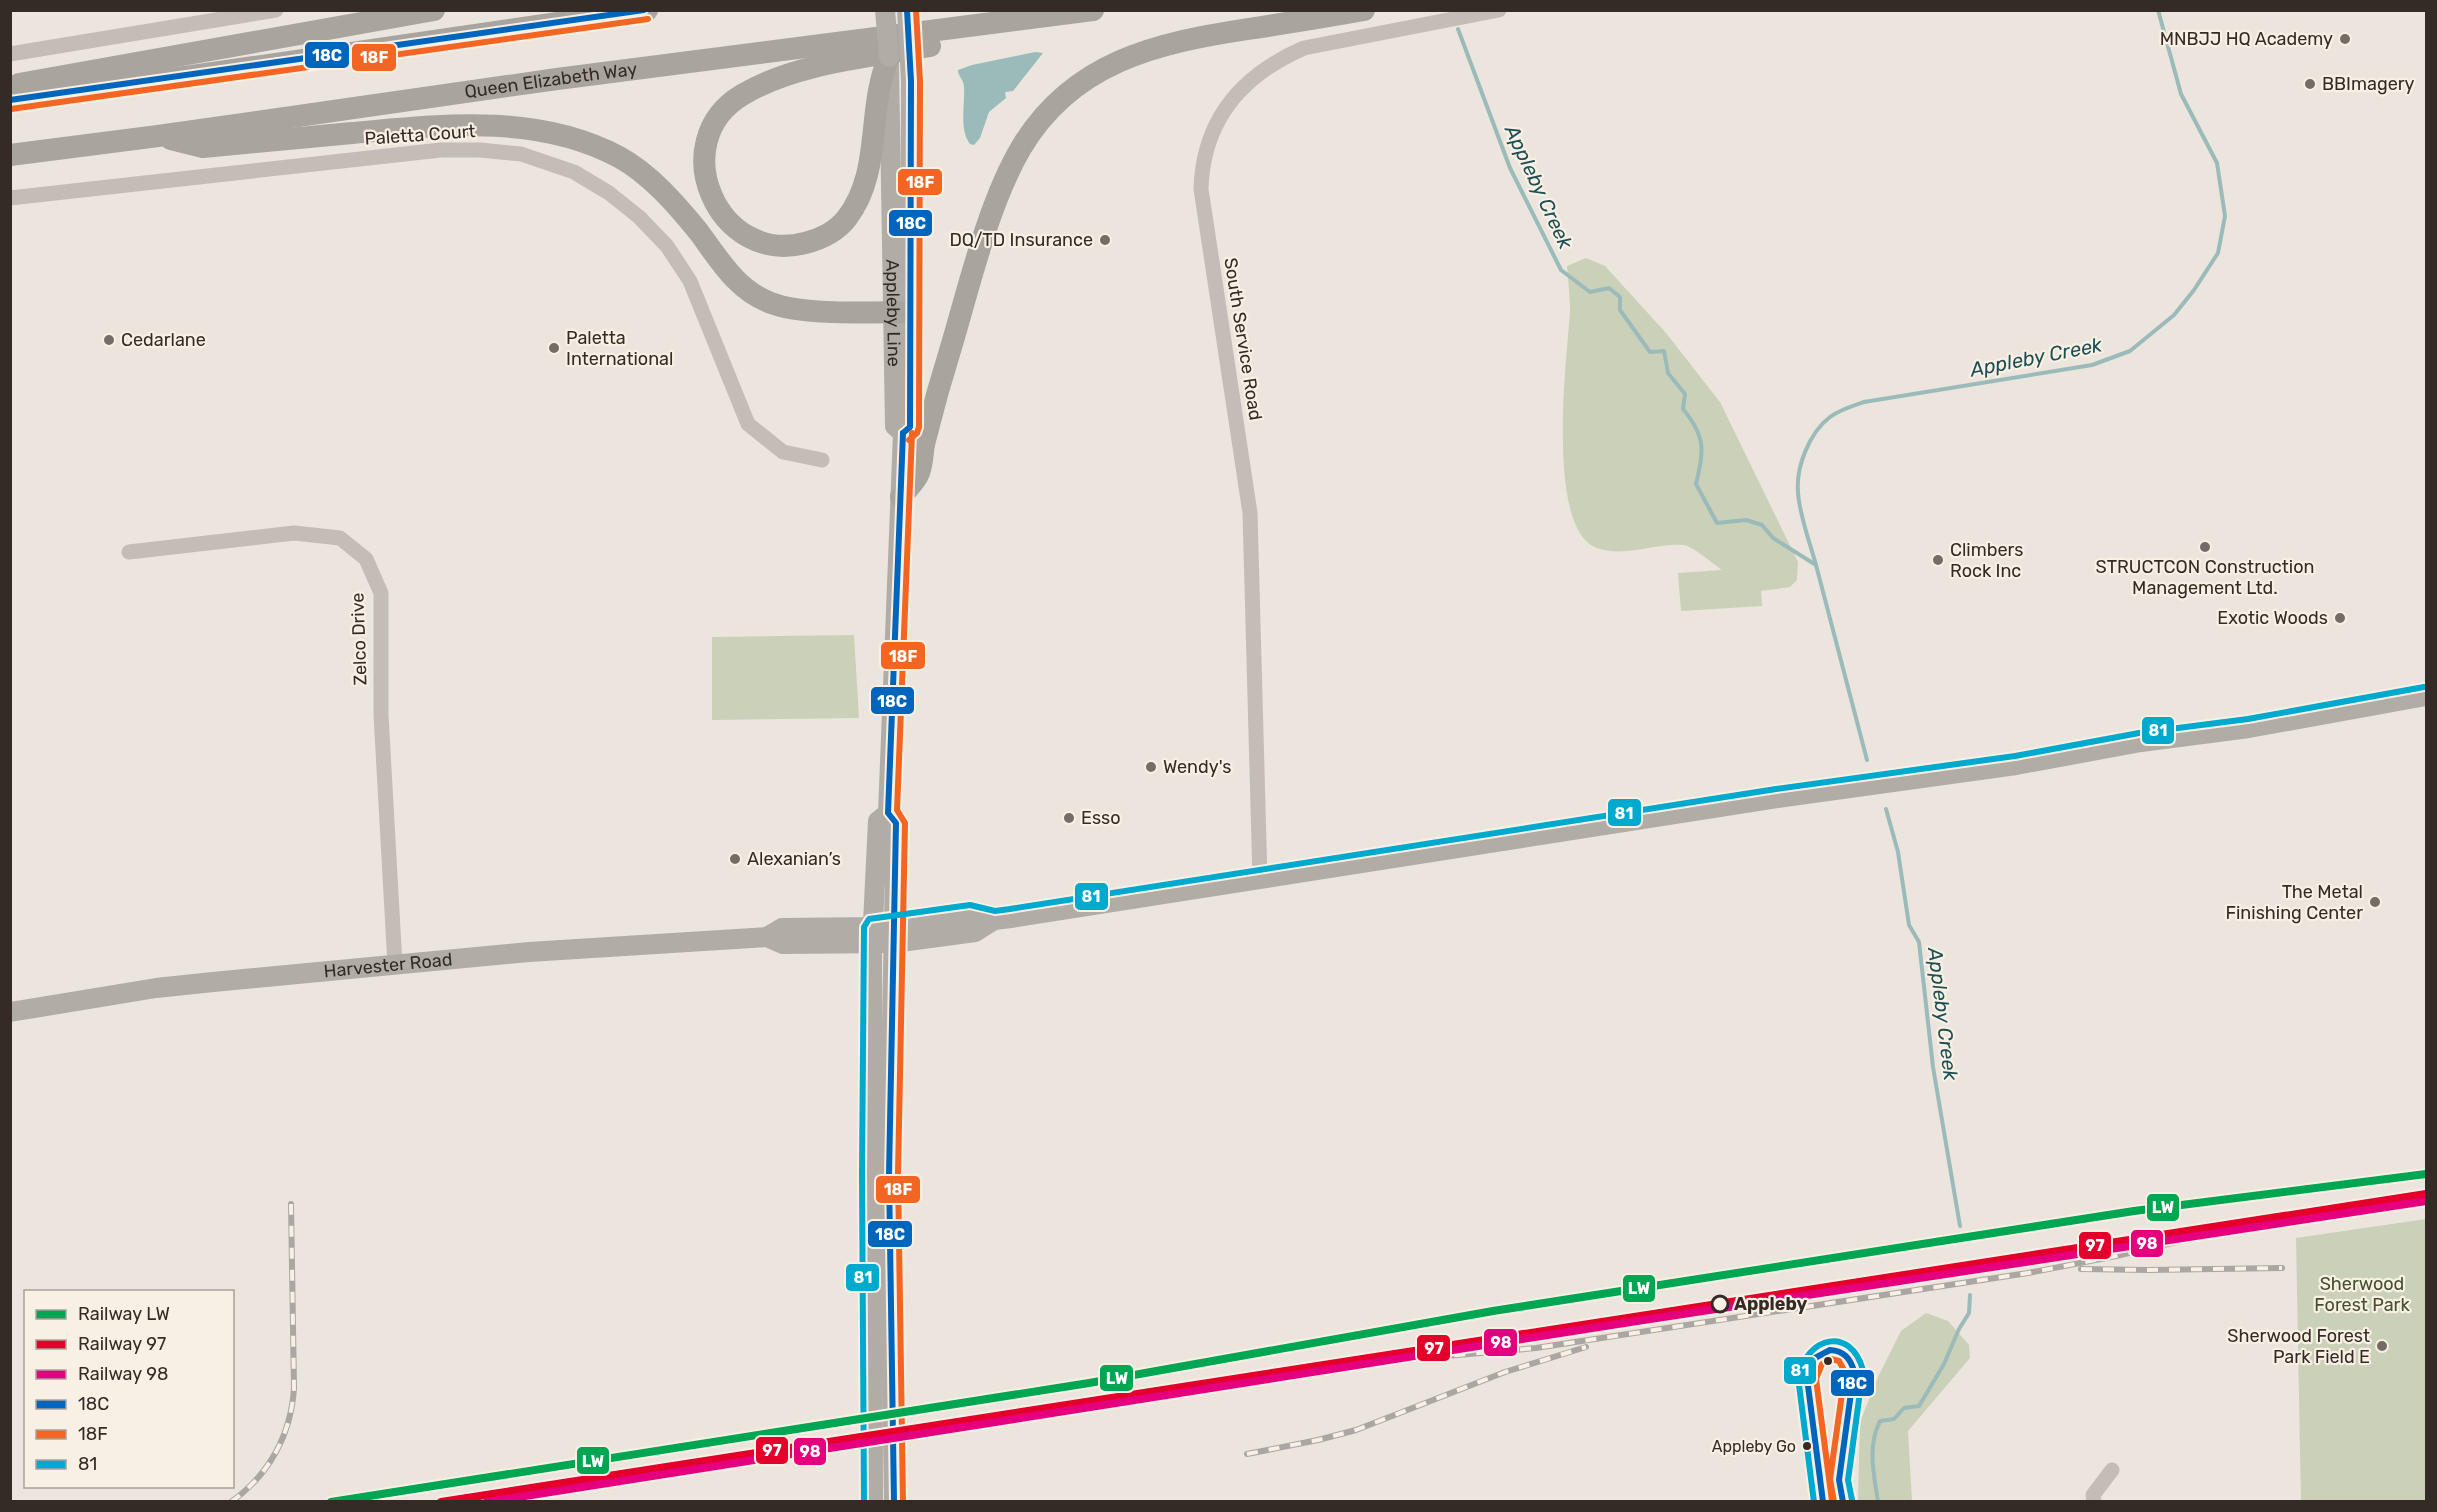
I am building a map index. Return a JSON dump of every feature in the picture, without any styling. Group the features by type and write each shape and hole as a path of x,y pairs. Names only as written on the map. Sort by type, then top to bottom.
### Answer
{"highway":[{"path":"10,86 434,10"},
{"path":"10,100 646,10"},
{"name":"Queen Elizabeth Way","path":"10,155 557,79 1093,10"},
{"path":"901,497 918,475 934,404 989,225 1008,173 1035,126 1074,86 1114,62 1146,50 1189,38 1364,10"},
{"path":"889,57 880,77 885,86 867,177 859,199 846,219 826,235 799,244 769,244 750,237 720,213 705,176 705,142 723,108 740,95 780,77 814,68 993,34 1044,17"},
{"path":"158,136 203,147 421,127 520,127 550,132 584,142 619,157 638,170 670,199 732,276 771,303 793,308 903,312"}],"main road":[{"path":"885,10 889,57"},
{"name":"Appleby Line","path":"894,1502 889,1174 896,823 888,813 903,433 895,426 903,312 911,81 907,10"},
{"name":"Appleby Line","path":"885,86 903,312"},
{"name":"Harvester Road","path":"893,933 926,920 970,914 994,920 1777,798 2016,765 2141,742 2249,728 2427,696"},
{"name":"Appleby Line","path":"873,1502 873,935 878,822 888,813"},
{"path":"894,901 908,913 926,920"},
{"name":"Harvester Road","path":"10,1012 156,988 529,951 767,937 782,928 873,935 975,932 994,920"}],"street":[{"path":"10,54 276,10"},
{"name":"South Service Road","path":"1260,880 1250,513 1201,189 1202,163 1210,138 1222,113 1247,84 1279,59 1304,48 1499,10"},
{"name":"Paletta Court","path":"10,198 441,150 480,150 521,154 574,172 609,193 639,217 667,246 690,281 742,414 748,424 770,444 783,452 822,460"},
{"name":"Zelco Drive","path":"129,552 294,532 340,538 366,559 381,593 381,715 395,965"},
{"path":"2094,1502 2093,1496 2112,1470"}],"green space":[{"path":"1586,258 1605,266 1666,333 1720,402 1798,562 1797,580 1790,587 1761,591 1762,606 1681,611 1678,573 1722,570 1688,546 1673,545 1629,551 1608,551 1597,548 1581,534 1570,509 1563,440 1570,312 1567,266"},
{"path":"854,635 859,718 712,720 712,637"},
{"name":"Sherwood Forest Park","path":"2426,1219 2426,1501 2301,1501 2296,1238"},
{"path":"1926,1313 1948,1321 1969,1345 1970,1358 1908,1431 1912,1501 1858,1501 1860,1422 1879,1375 1901,1331"}],"water":[{"path":"1035,52 1043,53 1013,91 1005,92 1006,98 989,112 980,138 974,145 970,144 965,132 963,117 964,85 958,70"}],"waterway":[{"name":"Appleby Creek","path":"1816,565 1800,510 1798,482 1805,451 1816,432 1830,417 1864,402 2092,365 2130,351 2174,315 2194,290 2218,253 2225,216 2217,163 2181,94 2158,10"},
{"name":"Appleby Creek","path":"1458,29 1510,168 1561,270 1590,292 1609,288 1620,297 1620,310 1650,352 1664,351 1668,373 1685,394 1683,409 1696,428 1701,444 1701,462 1696,484 1717,523 1746,520 1762,525 1773,538 1816,565 1867,760"},
{"name":"Appleby Creek","path":"1886,809 1898,852 1909,925 1919,942 1933,1067 1960,1226"},
{"name":"Appleby Creek","path":"1878,1502 1873,1471 1873,1451 1880,1421 1894,1419 1904,1408 1919,1406 1944,1364 1959,1329 1969,1313 1970,1295"}],"railway":[{"path":"231,1502 256,1479 276,1452 283,1438 292,1405 294,1388 291,1204"},
{"path":"997,1420 1379,1362 1536,1348 2028,1273 2116,1256 2319,1209"},
{"path":"2081,1269 2282,1268"},
{"path":"1247,1454 1356,1430 1505,1372 1586,1347"}],"rail line":[{"name":"LW","path":"331,1502 1089,1383 1493,1311 2134,1211 2426,1174"},
{"name":"97","path":"441,1502 2426,1194"},
{"name":"98","path":"487,1502 1637,1321 2426,1201"}],"transit line":[{"name":"18C","path":"10,100 644,10"},
{"name":"18C","path":"903,433 910,427 911,81 907,10"},
{"name":"18F","path":"909,440 917,433 919,427 920,81 916,10"},
{"name":"18F","path":"11,109 648,19"},
{"name":"18C","path":"894,1502 889,1174 896,823 888,813 903,433"},
{"name":"18F","path":"903,1502 898,1174 905,823 897,810 912,433"},
{"name":"81","path":"864,1502 862,1174 864,927 869,919 970,905 995,911 1010,909 1776,789 2015,756 2139,733 2248,719 2424,687"},
{"name":"81","path":"1814,1502 1798,1377 1810,1353 1819,1345 1829,1342 1839,1342 1849,1346 1857,1356 1863,1370 1848,1480 1852,1500"},
{"name":"18C","path":"1823,1502 1807,1378 1815,1358 1830,1350 1846,1356 1854,1371 1839,1480 1843,1502"},
{"name":"18F","path":"1832,1501 1816,1379 1822,1364 1831,1359 1839,1361 1845,1372 1830,1479 1834,1502"}],"place":[{"name":"MNBJJ HQ Academy","path":"2345,39"},
{"name":"BBImagery","path":"2310,84"},
{"name":"DQ/TD Insurance","path":"1105,240"},
{"name":"Cedarlane","path":"109,340"},
{"name":"Paletta International","path":"554,348"},
{"name":"STRUCTCON Construction Management Ltd.","path":"2205,547"},
{"name":"Climbers Rock Inc","path":"1938,560"},
{"name":"Exotic Woods","path":"2340,618"},
{"name":"Wendy's","path":"1151,767"},
{"name":"Esso","path":"1069,818"},
{"name":"Alexanian’s","path":"735,859"},
{"name":"The Metal Finishing Center","path":"2375,902"},
{"name":"Appleby","path":"1720,1304"},
{"name":"Sherwood Forest Park Field E","path":"2382,1346"},
{"name":"Appleby Go","path":"1807,1446"}]}
